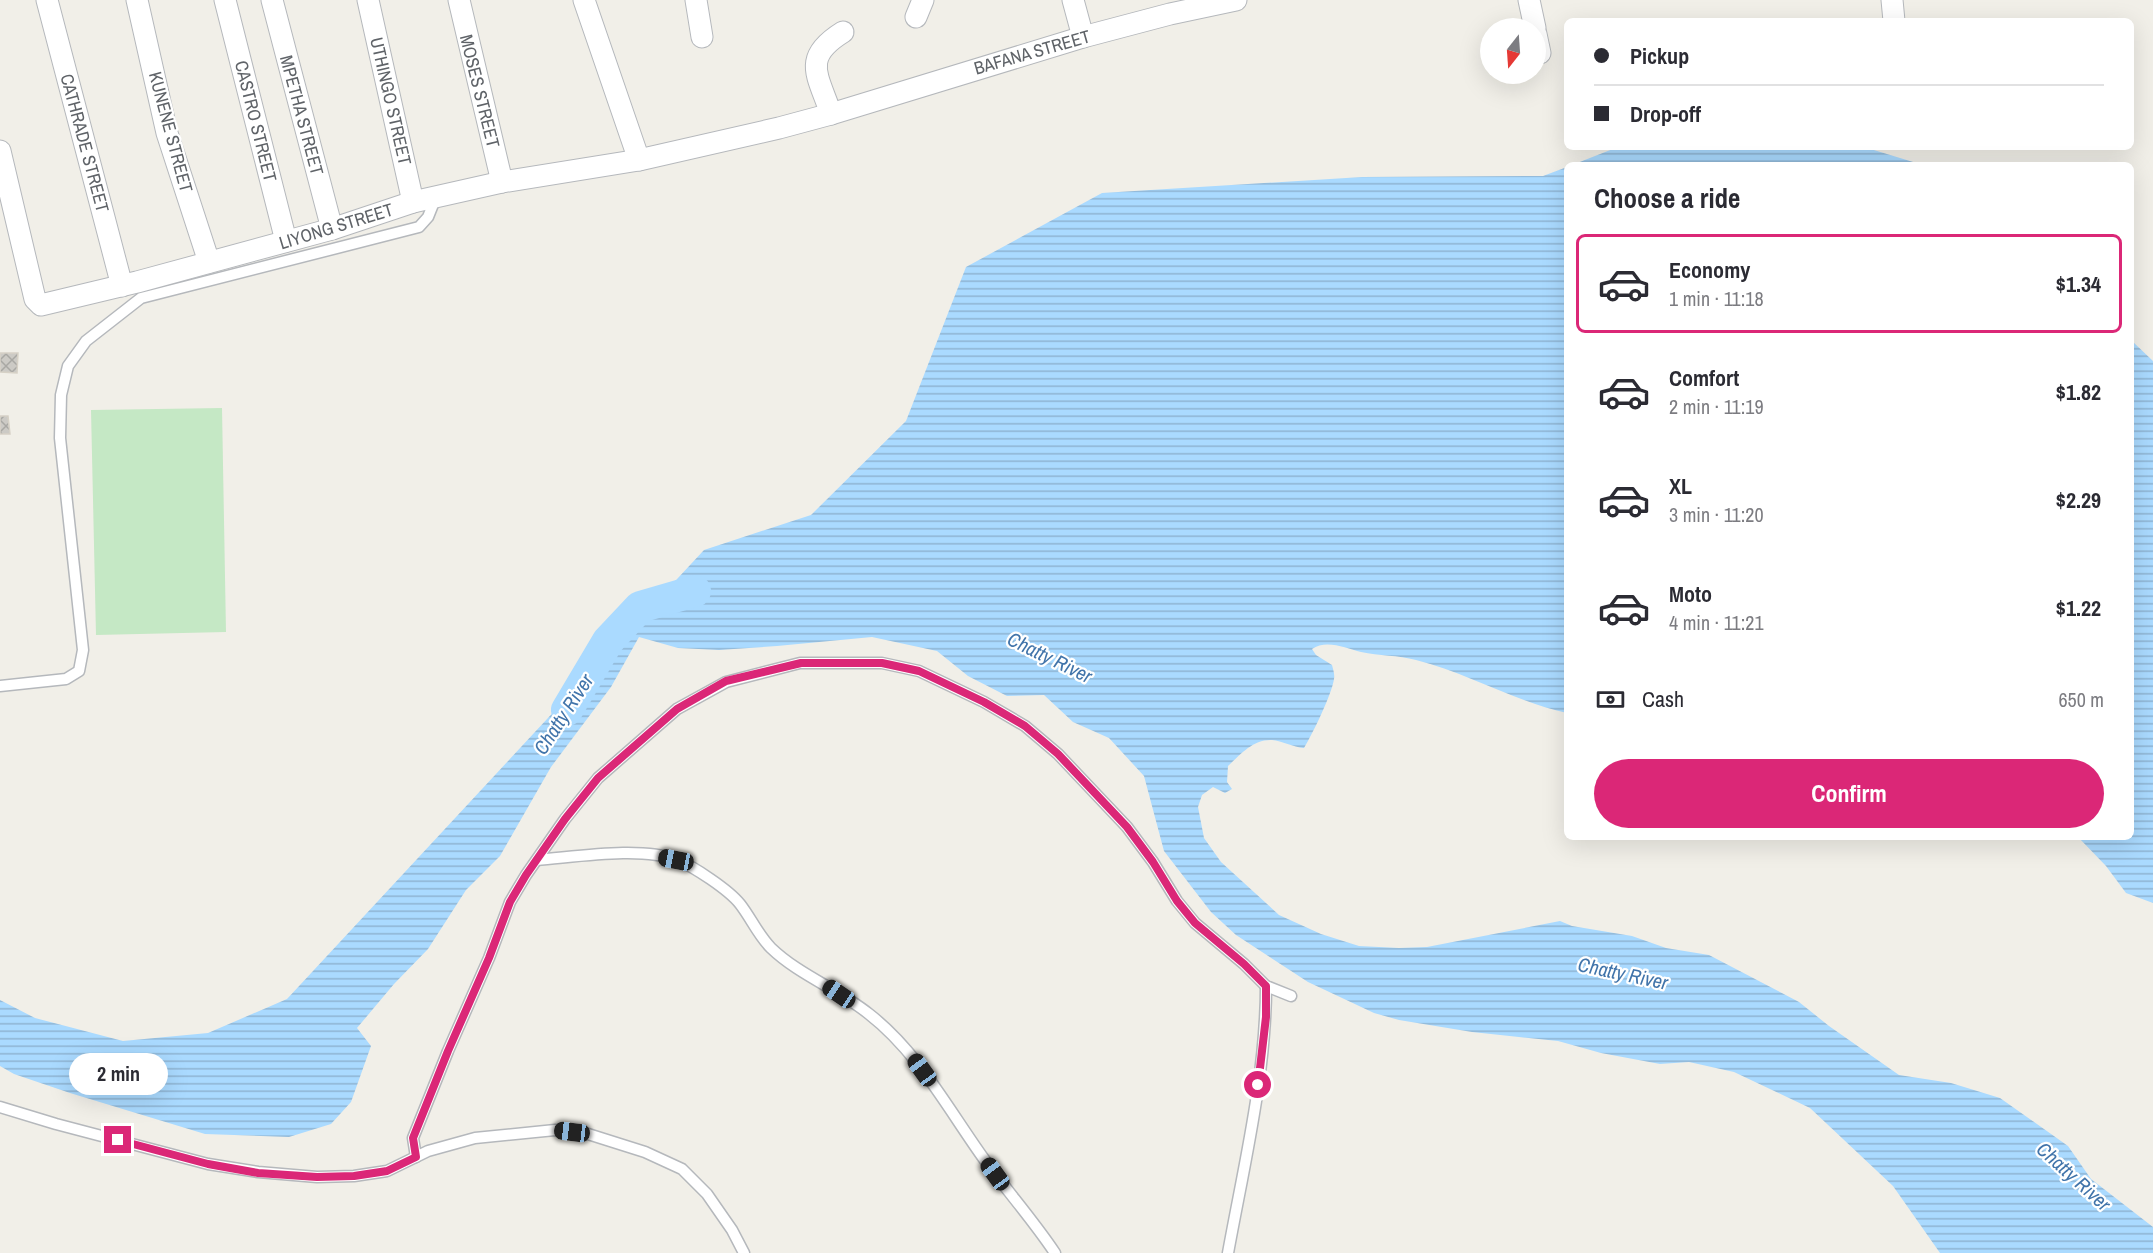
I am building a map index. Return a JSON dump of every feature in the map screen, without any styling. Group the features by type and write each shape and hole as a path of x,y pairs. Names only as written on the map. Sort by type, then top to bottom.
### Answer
{"street":[{"name":"CATHRADE STREET","path":"47,0 122,286"},
{"name":"KUNENE STREET","path":"137,0 167,133 210,262"},
{"name":"CASTRO STREET","path":"225,0 286,242"},
{"name":"MPETHA STREET","path":"272,0 332,229"},
{"name":"UTHINGO STREET","path":"368,0 413,202"},
{"name":"MOSES STREET","path":"459,0 502,182"},
{"path":"584,0 639,160"},
{"path":"696,0 702,37"},
{"path":"1073,0 1083,37"},
{"name":"BAFANA STREET","path":"639,160 769,131 831,114 1083,37 1168,7 1236,0"},
{"path":"1529,0 1533,18"},
{"path":"1892,0 1894,18"},
{"path":"831,114 817,73 817,57 820,48 843,32"},
{"name":"LIYONG STREET","path":"0,151 34,298 37,303 46,305 286,242 413,202 502,182 639,160"}],"lane":[{"path":"0,686 66,679 79,671 83,650 60,438 61,395 68,366 86,341 141,298 419,227 428,217 436,197"},
{"path":"416,1157 413,1138 489,958 510,902 565,819 598,778 677,709 726,681 790,665 882,663 919,671 984,702 1025,726 1049,747 1127,827 1153,862 1177,901 1195,923 1244,964 1266,986 1291,996"},
{"path":"537,860 612,854 650,854 676,860 704,874 740,903 751,923 771,948 797,968 870,1014 910,1054 1008,1192 1055,1253"},
{"path":"1228,1253 1261,1066 1266,1017 1266,986"},
{"path":"0,1107 208,1164 258,1173 317,1177 354,1176 387,1171 428,1151 475,1138 555,1130 588,1134 645,1152 682,1169 708,1194 744,1253"}],"green space":[{"path":"222,408 226,632 96,635 91,410"}],"water":[{"path":"1610,150 1874,150 1913,162 1580,162"},
{"path":"1564,168 1564,712 1416,660 1368,653 1330,644 1318,646 1312,649 1316,655 1332,665 1334,677 1326,704 1304,748 1265,740 1242,753 1228,766 1227,782 1232,789 1225,793 1213,787 1202,795 1198,807 1204,838 1221,862 1279,915 1321,934 1359,946 1427,947 1560,921 1572,926 1632,936 1666,948 1709,955 1799,1002 1899,1075 1951,1083 2000,1098 2068,1146 2091,1179 2153,1227 2153,1253 1940,1253 1893,1186 1810,1108 1734,1072 1689,1062 1660,1064 1601,1053 1558,1041 1472,1032 1399,1020 1374,1013 1308,982 1236,935 1211,912 1164,851 1144,776 1109,738 1073,722 1044,695 1007,696 968,676 937,651 872,637 719,650 678,648 639,637 611,687 551,767 500,856 466,890 428,949 394,984 357,1028 371,1046 351,1102 331,1124 289,1137 205,1134 70,1093 14,1074 0,1066 0,1000 35,1018 123,1041 208,1033 287,999 704,550 811,515 906,421 966,267 1102,193 1362,177 1543,176"},
{"path":"2134,343 2153,361 2153,903 2126,893 2106,866 2081,840 2134,840"}],"building":[{"path":"0,353 18,353 17,373 0,372"},
{"path":"0,416 8,416 10,434 0,434"}],"waterway":[{"name":"Chatty River","path":"567,710 608,641 640,607 695,591"}],"route":[{"path":"118,1140 208,1164 258,1173 317,1177 354,1176 387,1171 416,1157 413,1138 489,958 510,902 565,819 598,778 677,709 726,681 801,663 882,663 919,671 984,702 1025,726 1058,754 1127,827 1153,862 1177,901 1195,923 1244,964 1266,986 1266,1017 1258,1085"}]}
